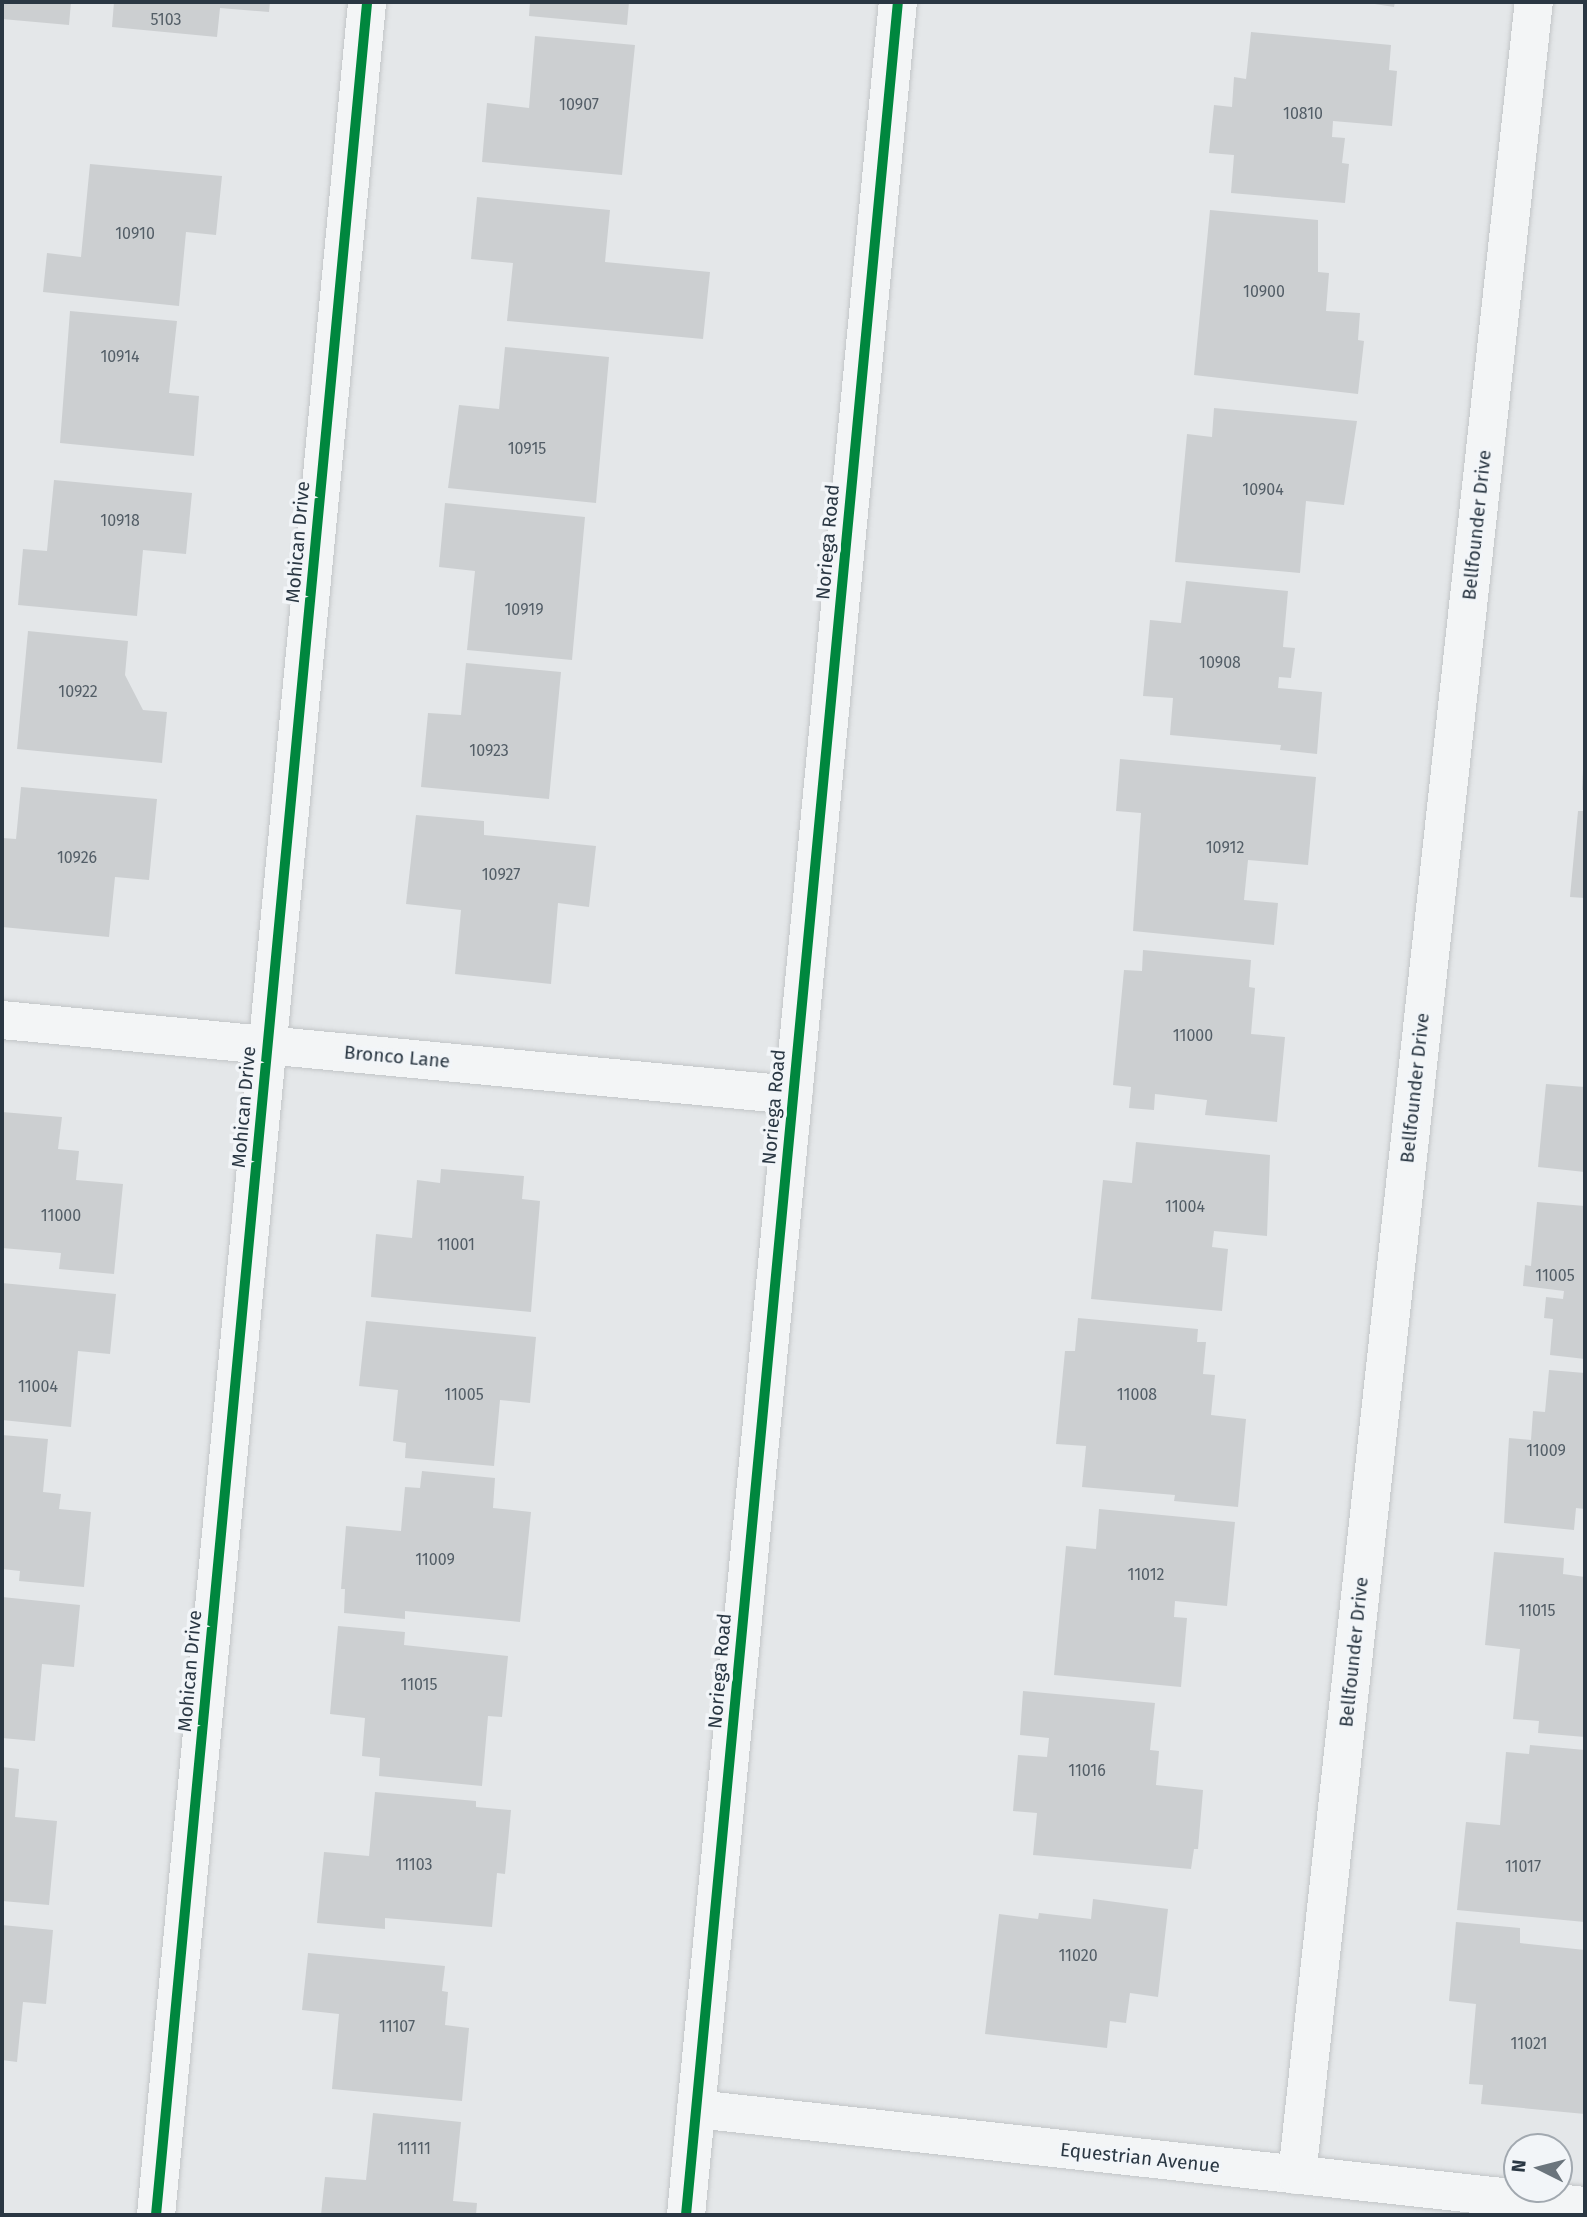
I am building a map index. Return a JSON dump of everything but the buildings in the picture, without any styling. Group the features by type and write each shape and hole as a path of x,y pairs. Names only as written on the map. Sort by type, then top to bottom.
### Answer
{"street":[{"name":"Mohican Drive","path":"156,2215 367,2"},
{"name":"Noriega Road","path":"685,2215 898,2"},
{"name":"Bellfounder Drive","path":"1297,2175 1534,2"},
{"name":"Bronco Lane","path":"2,1020 793,1095"},
{"name":"Equestrian Avenue","path":"696,2109 1585,2207"}],"cycle path":[{"path":"156,2215 367,2"},
{"path":"686,2215 898,2"}]}
